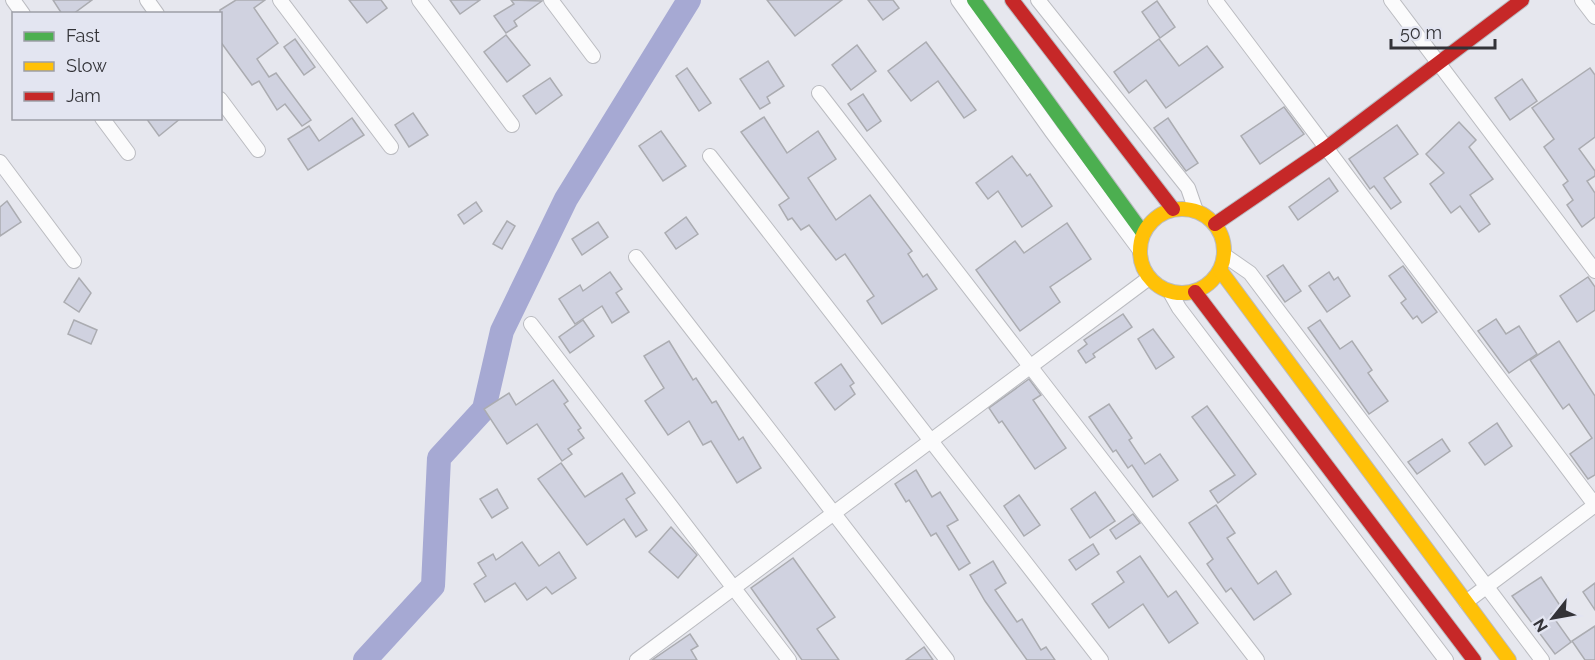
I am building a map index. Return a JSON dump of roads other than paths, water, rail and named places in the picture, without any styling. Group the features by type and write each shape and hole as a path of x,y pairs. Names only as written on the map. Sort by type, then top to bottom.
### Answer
{"main road":[{"path":"974,0 1143,233"},
{"path":"1012,0 1173,209"},
{"path":"1215,224 1326,148 1522,0"},
{"path":"1173,209 1196,211 1215,224 1223,239 1224,255 1220,270 1210,283 1195,292 1170,292 1149,278 1141,264 1139,249 1143,233 1155,218 1173,209"},
{"path":"1220,270 1509,660"},
{"path":"1195,292 1474,660"}],"street":[{"path":"280,0 390,147"},
{"path":"419,0 512,125"},
{"path":"551,0 593,57"},
{"path":"958,0 983,38 1139,249"},
{"path":"1038,0 1188,188 1196,211"},
{"path":"1215,0 1595,505 1466,602"},
{"path":"1391,0 1595,271"},
{"path":"1582,0 1595,16"},
{"path":"819,93 1257,660"},
{"path":"222,102 258,150"},
{"path":"103,120 128,153"},
{"path":"710,156 1101,660"},
{"path":"0,162 74,261"},
{"path":"1224,255 1250,273 1542,660"},
{"path":"636,257 947,660"},
{"path":"637,660 654,655 734,588 1149,278"},
{"path":"1170,292 1179,308 1446,660"},
{"path":"531,324 789,660"}],"waterway":[{"path":"365,660 433,586 439,458 484,409 502,331 566,199 689,0"}]}
